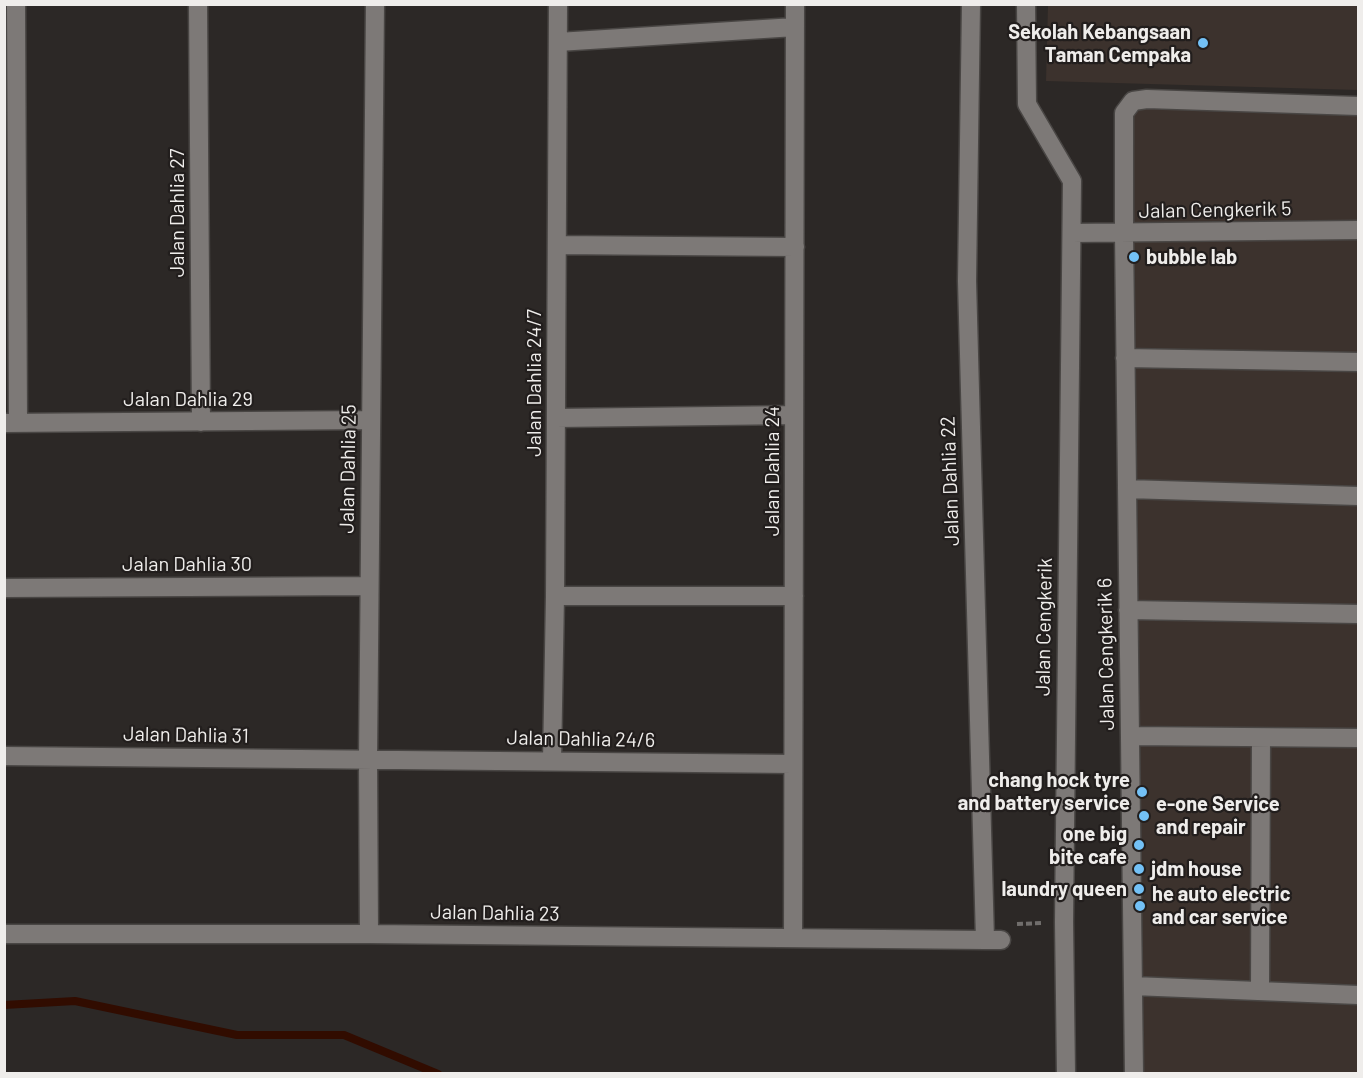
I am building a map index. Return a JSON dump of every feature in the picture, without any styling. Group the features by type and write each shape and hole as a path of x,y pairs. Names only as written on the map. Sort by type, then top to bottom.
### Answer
{"street":[{"path":"11,423 10,43 16,4"},
{"name":"Jalan Dahlia 27","path":"198,4 201,422"},
{"name":"Jalan Dahlia 25","path":"369,934 369,586 375,4"},
{"name":"Jalan Dahlia 24/7","path":"552,761 558,4"},
{"name":"Jalan Dahlia 24","path":"793,938 795,4"},
{"name":"Jalan Dahlia 22","path":"971,4 967,281 993,940"},
{"name":"Jalan Cengkerik","path":"1026,4 1027,104 1072,181 1064,922 1066,1074"},
{"path":"558,42 795,27"},
{"name":"Jalan Cengkerik 6","path":"1134,1074 1124,113 1133,101 1147,99 1359,106"},
{"name":"Jalan Cengkerik 5","path":"1072,233 1359,230"},
{"path":"557,245 795,247"},
{"path":"1125,358 1359,362"},
{"path":"556,418 794,415"},
{"name":"Jalan Dahlia 29","path":"11,423 371,420"},
{"path":"1127,489 1359,496"},
{"name":"Jalan Dahlia 30","path":"4,588 369,586"},
{"path":"555,596 794,596"},
{"path":"1128,610 1359,614"},
{"path":"1130,736 1359,738"},
{"path":"1260,991 1261,738"},
{"name":"Jalan Dahlia 31","path":"4,756 368,759"},
{"name":"Jalan Dahlia 24/6","path":"368,759 793,764"},
{"name":"Jalan Dahlia 23","path":"4,934 369,934 993,940"},
{"path":"1133,986 1359,995"}],"path":[{"path":"993,940 1000,925 1064,922"}],"shaded area":[{"name":"Sekolah Kebangsaan Taman Cempaka","path":"1048,5 1358,5 1358,90 1046,81"},
{"path":"1136,107 1358,111 1358,1073 1144,1073 1137,467 1130,115"}],"waterway":[{"path":"4,1005 75,1001 237,1035 344,1035 438,1074"}],"place":[{"name":"Sekolah Kebangsaan Taman Cempaka","path":"1203,43"},
{"name":"bubble lab","path":"1134,257"},
{"name":"chang hock tyre and battery service","path":"1142,792"},
{"name":"e-one Service and repair","path":"1144,816"},
{"name":"one big bite cafe","path":"1139,845"},
{"name":"jdm house","path":"1139,869"},
{"name":"laundry queen","path":"1139,889"},
{"name":"he auto electric and car service","path":"1140,906"}]}
